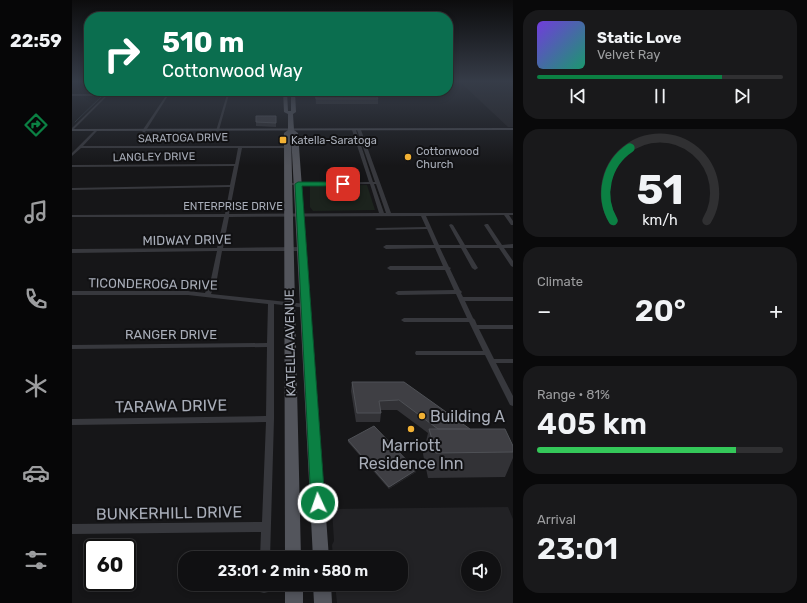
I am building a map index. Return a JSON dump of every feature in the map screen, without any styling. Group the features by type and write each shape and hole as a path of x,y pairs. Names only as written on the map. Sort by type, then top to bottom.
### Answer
{"main road":[{"name":"KATELLA AVENUE","path":"286,110 286,112 290,113"},
{"name":"KATELLA AVENUE","path":"290,113 294,112 294,110"},
{"name":"KATELLA AVENUE","path":"290,113 291,131 295,133 321,551"},
{"name":"KATELLA AVENUE","path":"291,131 287,133 294,551"},
{"path":"294,591 294,603"},
{"path":"322,591 323,603"}],"street":[{"path":"72,130 92,110"},
{"path":"144,130 157,110"},
{"path":"217,130 223,110"},
{"path":"72,130 291,131 513,129"},
{"path":"356,130 382,215"},
{"path":"356,130 389,215"},
{"path":"72,155 95,131"},
{"name":"SARATOGA DRIVE","path":"79,147 288,147"},
{"path":"207,295 214,280 240,147"},
{"name":"LANGLEY DRIVE","path":"72,166 236,165"},
{"path":"288,184 378,184"},
{"path":"72,189 232,186"},
{"path":"505,214 513,224"},
{"name":"ENTERPRISE DRIVE","path":"72,216 513,214"},
{"path":"423,215 458,292 512,399"},
{"path":"451,225 475,268"},
{"path":"486,225 513,265"},
{"path":"377,229 429,228"},
{"path":"386,247 513,246"},
{"name":"MIDWAY DRIVE","path":"72,251 302,249"},
{"path":"390,268 448,268"},
{"path":"398,293 458,292"},
{"name":"TICONDEROGA DRIVE","path":"72,293 188,293 306,306"},
{"path":"462,299 513,299"},
{"path":"265,551 270,419 271,302"},
{"path":"404,320 472,320"},
{"path":"475,327 513,327"},
{"name":"RANGER DRIVE","path":"72,347 271,345"},
{"path":"418,353 488,353"},
{"path":"492,362 513,362"},
{"name":"TARAWA DRIVE","path":"72,422 270,419"},
{"name":"BUNKERHILL DRIVE","path":"72,529 266,527"}],"shaded area":[{"path":"490,110 513,110 513,127 508,127"},
{"path":"367,185 375,210 313,211 310,207 310,186"},
{"path":"508,507 513,519 513,603 337,603 336,591 408,591 408,551 332,551 332,545 334,541 332,509"}],"building":[{"path":"256,116 276,116 276,123 256,122"},
{"path":"352,382 404,382 470,429 438,429 399,400 379,401 381,413 357,413"},
{"path":"374,426 416,470 389,487 348,440"},
{"path":"429,429 505,429 513,446 513,452 436,453"}],"waterway":[{"path":"75,122 87,110"}],"place":[{"name":"Katella-Saratoga","path":"283,140"},
{"name":"Cottonwood Church","path":"408,157"},
{"name":"Building A","path":"422,416"},
{"name":"Marriott Residence Inn","path":"411,429"}],"route":[{"path":"318,503 298,184 343,184"}]}
